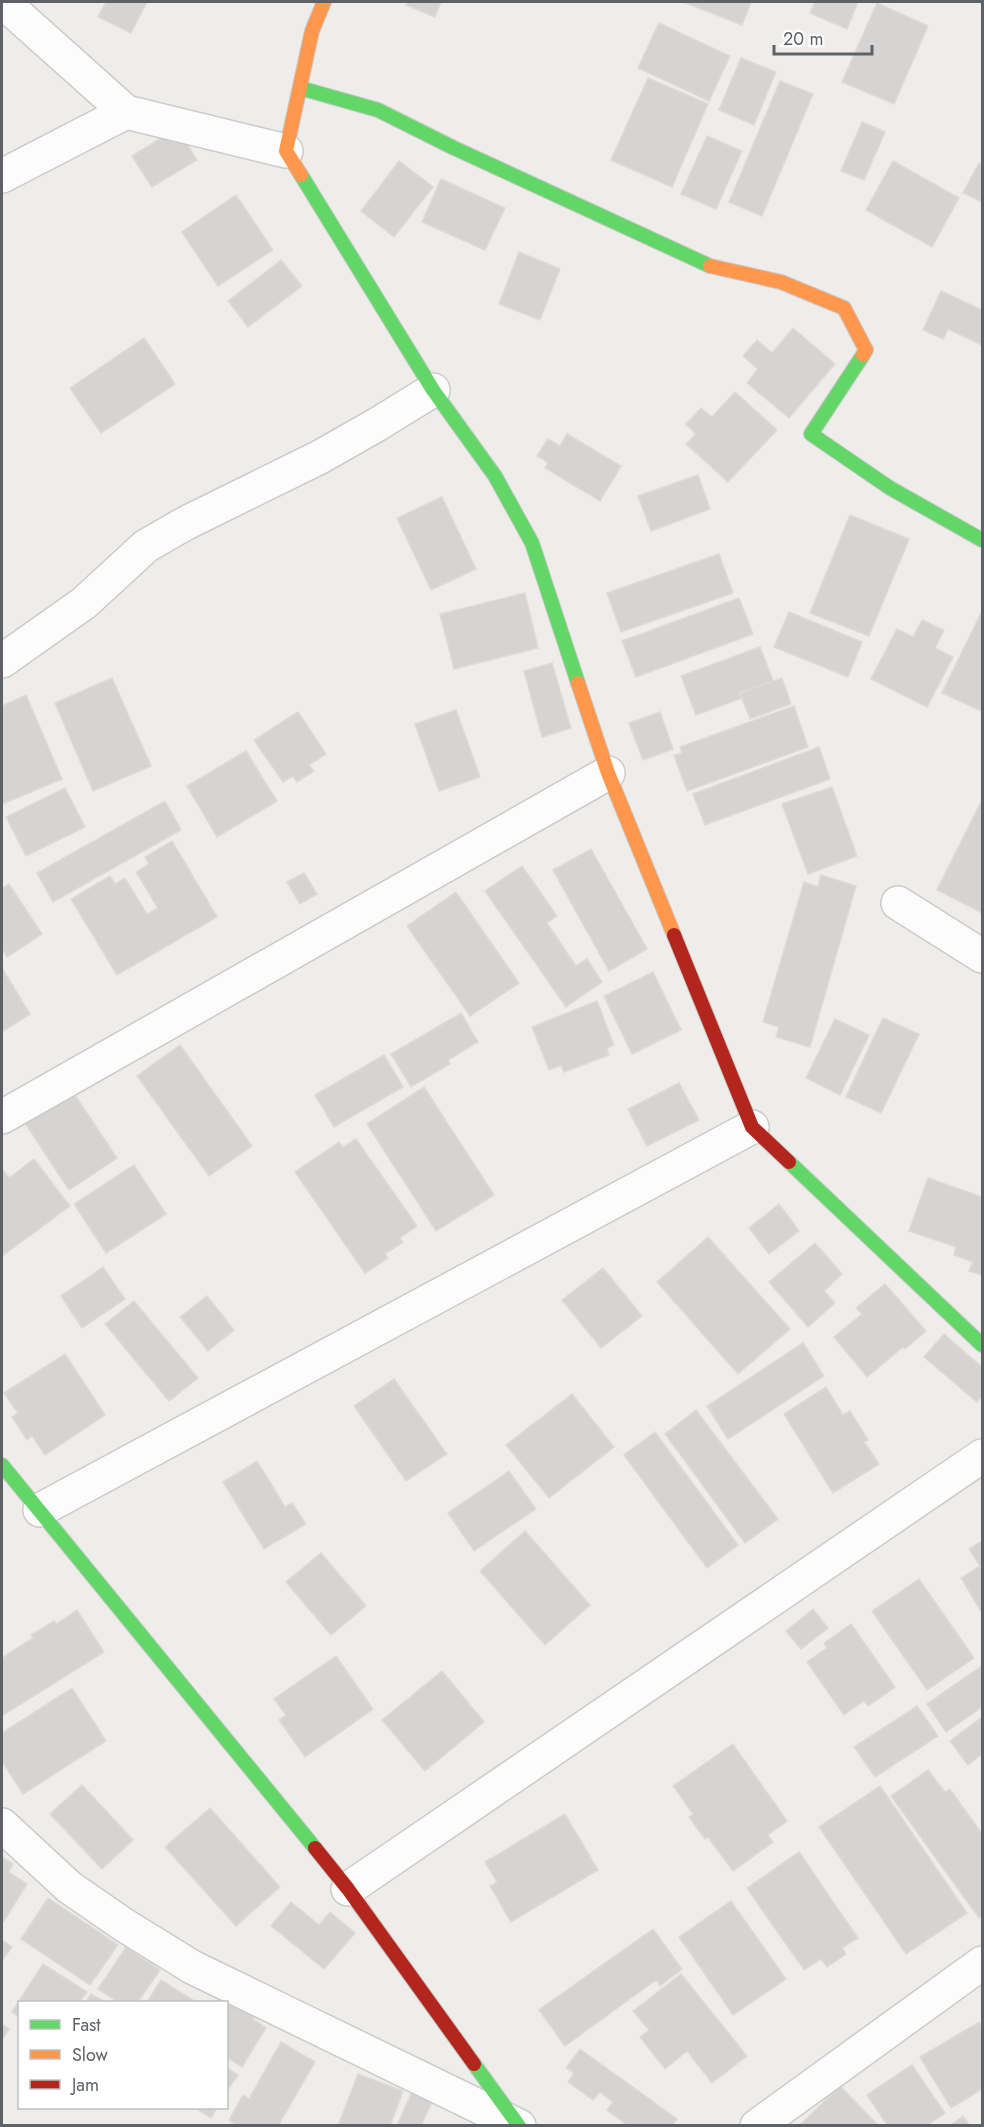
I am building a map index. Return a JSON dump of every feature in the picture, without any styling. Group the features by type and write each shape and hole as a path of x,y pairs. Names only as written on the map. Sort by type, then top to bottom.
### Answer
{"street":[{"path":"3,2 126,112 286,151"},
{"path":"324,2 312,31 286,151 433,390 495,476 532,543 608,773 752,1127 982,1345"},
{"path":"300,88 378,110 711,267 781,282 844,308 866,350 811,434 890,488 982,540"},
{"path":"2,176 126,112"},
{"path":"2,662 84,603 146,546 186,523 320,457 433,390"},
{"path":"2,1117 608,773"},
{"path":"898,903 982,956"},
{"path":"40,1510 752,1127"},
{"path":"348,1889 982,1456"},
{"path":"2,1465 348,1889 519,2126"},
{"path":"2,1825 69,1887 124,1925 192,1967 519,2126"},
{"path":"757,2126 982,1963"}],"building":[{"path":"106,2 147,2 131,33 98,17"},
{"path":"407,2 441,2 435,17 406,5"},
{"path":"683,2 751,2 742,25"},
{"path":"815,2 858,2 847,29 810,13"},
{"path":"877,3 928,26 894,104 842,82"},
{"path":"659,23 730,56 709,101 638,68"},
{"path":"741,58 776,72 754,125 719,110"},
{"path":"648,78 708,104 672,187 611,160"},
{"path":"780,81 813,94 762,216 729,202"},
{"path":"862,122 885,132 864,180 841,171"},
{"path":"177,128 197,160 152,187 132,156"},
{"path":"707,136 742,151 716,209 681,194"},
{"path":"399,161 433,187 394,237 361,211"},
{"path":"893,161 959,198 932,247 866,210"},
{"path":"979,163 982,165 982,202 963,193"},
{"path":"441,179 505,208 485,250 422,222"},
{"path":"236,195 273,250 218,286 182,232"},
{"path":"519,252 560,269 540,320 499,304"},
{"path":"281,260 302,286 248,327 228,301"},
{"path":"941,291 982,310 982,345 948,329 943,339 923,330"},
{"path":"793,328 835,364 789,418 747,383 758,369 743,356 757,340 772,353"},
{"path":"144,338 175,384 101,433 70,388"},
{"path":"735,392 777,430 728,482 686,444 696,434 686,424 701,408 712,417"},
{"path":"567,434 621,466 600,501 545,468 548,462 537,456 548,439 560,446"},
{"path":"698,475 710,509 651,531 638,496"},
{"path":"442,497 476,569 431,590 397,518"},
{"path":"850,515 909,539 869,636 810,613"},
{"path":"719,554 733,593 621,632 607,593"},
{"path":"525,593 538,648 454,669 440,614"},
{"path":"739,598 753,634 636,677 622,641"},
{"path":"982,611 982,707 981,711 942,693"},
{"path":"789,612 862,642 848,677 774,647"},
{"path":"922,620 944,630 935,648 953,657 927,707 871,679 897,629 913,637"},
{"path":"760,647 775,686 696,715 681,676"},
{"path":"552,663 571,728 542,737 524,671"},
{"path":"112,678 151,766 93,791 55,703"},
{"path":"782,678 791,704 750,719 740,693"},
{"path":"26,695 62,779 2,804 2,706"},
{"path":"794,706 808,747 687,791 674,755 682,753 680,747"},
{"path":"456,710 480,777 439,791 415,724"},
{"path":"298,712 326,754 309,765 314,771 297,782 293,776 283,782 254,740"},
{"path":"660,712 673,749 643,760 629,723"},
{"path":"819,747 830,779 705,825 693,794"},
{"path":"246,751 277,801 217,837 187,786"},
{"path":"832,787 857,856 808,874 782,804"},
{"path":"65,788 85,827 26,856 6,817"},
{"path":"982,800 982,913 937,890"},
{"path":"165,801 181,830 53,902 37,873"},
{"path":"172,841 217,917 117,975 71,899 110,876 115,884 125,878 147,914 158,908 136,872 149,864 145,857"},
{"path":"591,849 647,949 609,971 553,870"},
{"path":"522,866 557,916 547,923 576,966 587,959 602,982 566,1007 485,891"},
{"path":"304,873 317,894 300,904 287,882"},
{"path":"821,875 856,886 810,1047 776,1037 779,1027 763,1022 804,882 818,887"},
{"path":"9,884 42,934 7,957 2,948 2,889"},
{"path":"456,892 519,983 470,1016 407,926"},
{"path":"2,968 30,1014 2,1032"},
{"path":"653,972 681,1030 632,1054 604,996"},
{"path":"597,1001 614,1045 607,1048 609,1055 564,1072 561,1065 549,1070 532,1027"},
{"path":"461,1013 478,1042 448,1060 450,1064 411,1087 391,1054"},
{"path":"883,1018 919,1034 881,1113 846,1097"},
{"path":"835,1019 869,1035 840,1095 806,1078"},
{"path":"180,1045 252,1146 209,1176 137,1076"},
{"path":"384,1055 403,1087 334,1127 315,1095"},
{"path":"679,1083 699,1120 647,1146 628,1109"},
{"path":"424,1087 494,1195 436,1231 367,1124"},
{"path":"71,1089 117,1158 69,1190 23,1120"},
{"path":"356,1139 417,1226 400,1238 403,1242 385,1254 388,1258 365,1273 295,1172 339,1142 343,1147"},
{"path":"34,1159 70,1206 2,1256 2,1173 4,1171 9,1178"},
{"path":"134,1165 166,1214 106,1253 74,1204"},
{"path":"928,1178 982,1197 982,1275 969,1271 973,1262 954,1255 956,1247 909,1231"},
{"path":"779,1204 799,1231 769,1254 749,1228"},
{"path":"708,1237 790,1329 738,1374 657,1282"},
{"path":"815,1243 842,1274 824,1291 835,1303 808,1327 769,1282"},
{"path":"103,1267 125,1299 82,1328 61,1296"},
{"path":"603,1268 642,1316 601,1348 562,1300"},
{"path":"885,1284 926,1331 867,1377 834,1337 862,1314 856,1308"},
{"path":"207,1296 234,1330 208,1351 180,1317"},
{"path":"134,1301 198,1378 169,1401 105,1324"},
{"path":"944,1334 982,1367 982,1396 977,1402 924,1357"},
{"path":"803,1343 824,1376 728,1439 707,1406"},
{"path":"65,1354 105,1415 45,1455 32,1436 27,1440 12,1417 18,1413 4,1393"},
{"path":"394,1379 447,1454 406,1481 354,1406"},
{"path":"826,1387 843,1415 850,1411 868,1440 864,1442 879,1464 833,1493 784,1414"},
{"path":"572,1394 614,1447 549,1498 506,1445"},
{"path":"696,1410 778,1519 745,1543 665,1434"},
{"path":"655,1432 738,1545 707,1568 624,1455"},
{"path":"257,1461 285,1507 292,1503 306,1524 264,1549 223,1482"},
{"path":"509,1471 536,1509 474,1551 448,1513"},
{"path":"525,1531 590,1605 545,1645 480,1571"},
{"path":"982,1541 982,1613 961,1578 980,1566 969,1549"},
{"path":"321,1553 366,1606 331,1635 286,1582"},
{"path":"919,1579 974,1658 927,1690 872,1611"},
{"path":"813,1609 828,1628 801,1649 786,1631"},
{"path":"77,1610 104,1652 2,1716 2,1658 33,1638 31,1635 54,1621 56,1624"},
{"path":"851,1624 895,1687 868,1706 864,1701 844,1715 807,1662 827,1648 824,1643"},
{"path":"336,1656 373,1709 305,1757 279,1720 286,1715 274,1699"},
{"path":"982,1666 982,1707 946,1732 927,1704"},
{"path":"442,1671 484,1722 425,1771 382,1720"},
{"path":"72,1688 106,1741 23,1794 2,1761 2,1733"},
{"path":"917,1706 938,1736 875,1777 854,1747"},
{"path":"982,1717 982,1754 968,1765 950,1741"},
{"path":"733,1744 787,1821 768,1835 773,1842 733,1871 708,1837 705,1839 689,1817 693,1814 673,1786"},
{"path":"928,1770 945,1792 950,1789 982,1834 982,1916 979,1918 891,1796"},
{"path":"82,1785 133,1840 102,1869 50,1814"},
{"path":"880,1786 967,1913 906,1954 819,1827"},
{"path":"210,1808 280,1887 236,1926 165,1847"},
{"path":"565,1814 598,1870 511,1922 490,1886 497,1882 485,1862"},
{"path":"799,1852 858,1938 842,1948 846,1954 827,1967 821,1959 804,1970 747,1888"},
{"path":"2,1857 13,1864 9,1872 27,1884 2,1924"},
{"path":"48,1898 118,1945 90,1985 21,1939"},
{"path":"731,1901 786,1979 733,2015 679,1937"},
{"path":"291,1902 319,1925 330,1912 355,1933 324,1969 271,1926"},
{"path":"653,1929 682,1969 660,1986 656,1980 565,2046 539,2010"},
{"path":"2,1940 12,1947 2,1961"},
{"path":"126,1947 160,1970 139,2001 116,2001 98,1989"},
{"path":"43,1964 87,1992 80,2001 19,2001"},
{"path":"681,1974 747,2056 712,2083 687,2051 665,2069 640,2037 649,2030 633,2011"},
{"path":"161,1980 194,2001 148,2001"},
{"path":"91,1994 103,2001 87,2001"},
{"path":"225,1995 259,2010 253,2019 266,2028 242,2067 228,2058 228,2001 221,2001"},
{"path":"18,2003 18,2016 12,2012"},
{"path":"979,2022 982,2029 982,2089 951,2108 920,2057"},
{"path":"2,2024 9,2029 2,2040"},
{"path":"281,2042 315,2062 278,2126 238,2126 229,2120 243,2095 249,2099"},
{"path":"580,2049 677,2119 672,2126 628,2126 607,2110 613,2102 600,2092 593,2100 568,2082 574,2073 566,2068"},
{"path":"912,2065 945,2113 926,2126 888,2126 867,2095"},
{"path":"228,2068 238,2075 228,2090"},
{"path":"358,2074 403,2091 390,2126 338,2126"},
{"path":"417,2080 437,2090 421,2126 397,2126"},
{"path":"840,2086 879,2126 799,2126"},
{"path":"197,2109 216,2109 211,2118"},
{"path":"963,2116 970,2126 950,2126"}],"traffic: fast":[{"path":"300,88 378,110 454,148 710,266"},
{"path":"301,175 433,390 495,476 532,543 578,683"},
{"path":"863,355 811,434 890,488 982,540"},
{"path":"789,1162 982,1345"},
{"path":"2,1465 315,1848"},
{"path":"474,2064 519,2126"}],"traffic: slow":[{"path":"301,175 286,151 312,31 324,2"},
{"path":"710,266 781,282 844,308 866,350 863,355"},
{"path":"578,683 608,773 674,935"}],"traffic: jam":[{"path":"674,935 752,1127 789,1162"},
{"path":"315,1848 348,1889 474,2064"}]}
